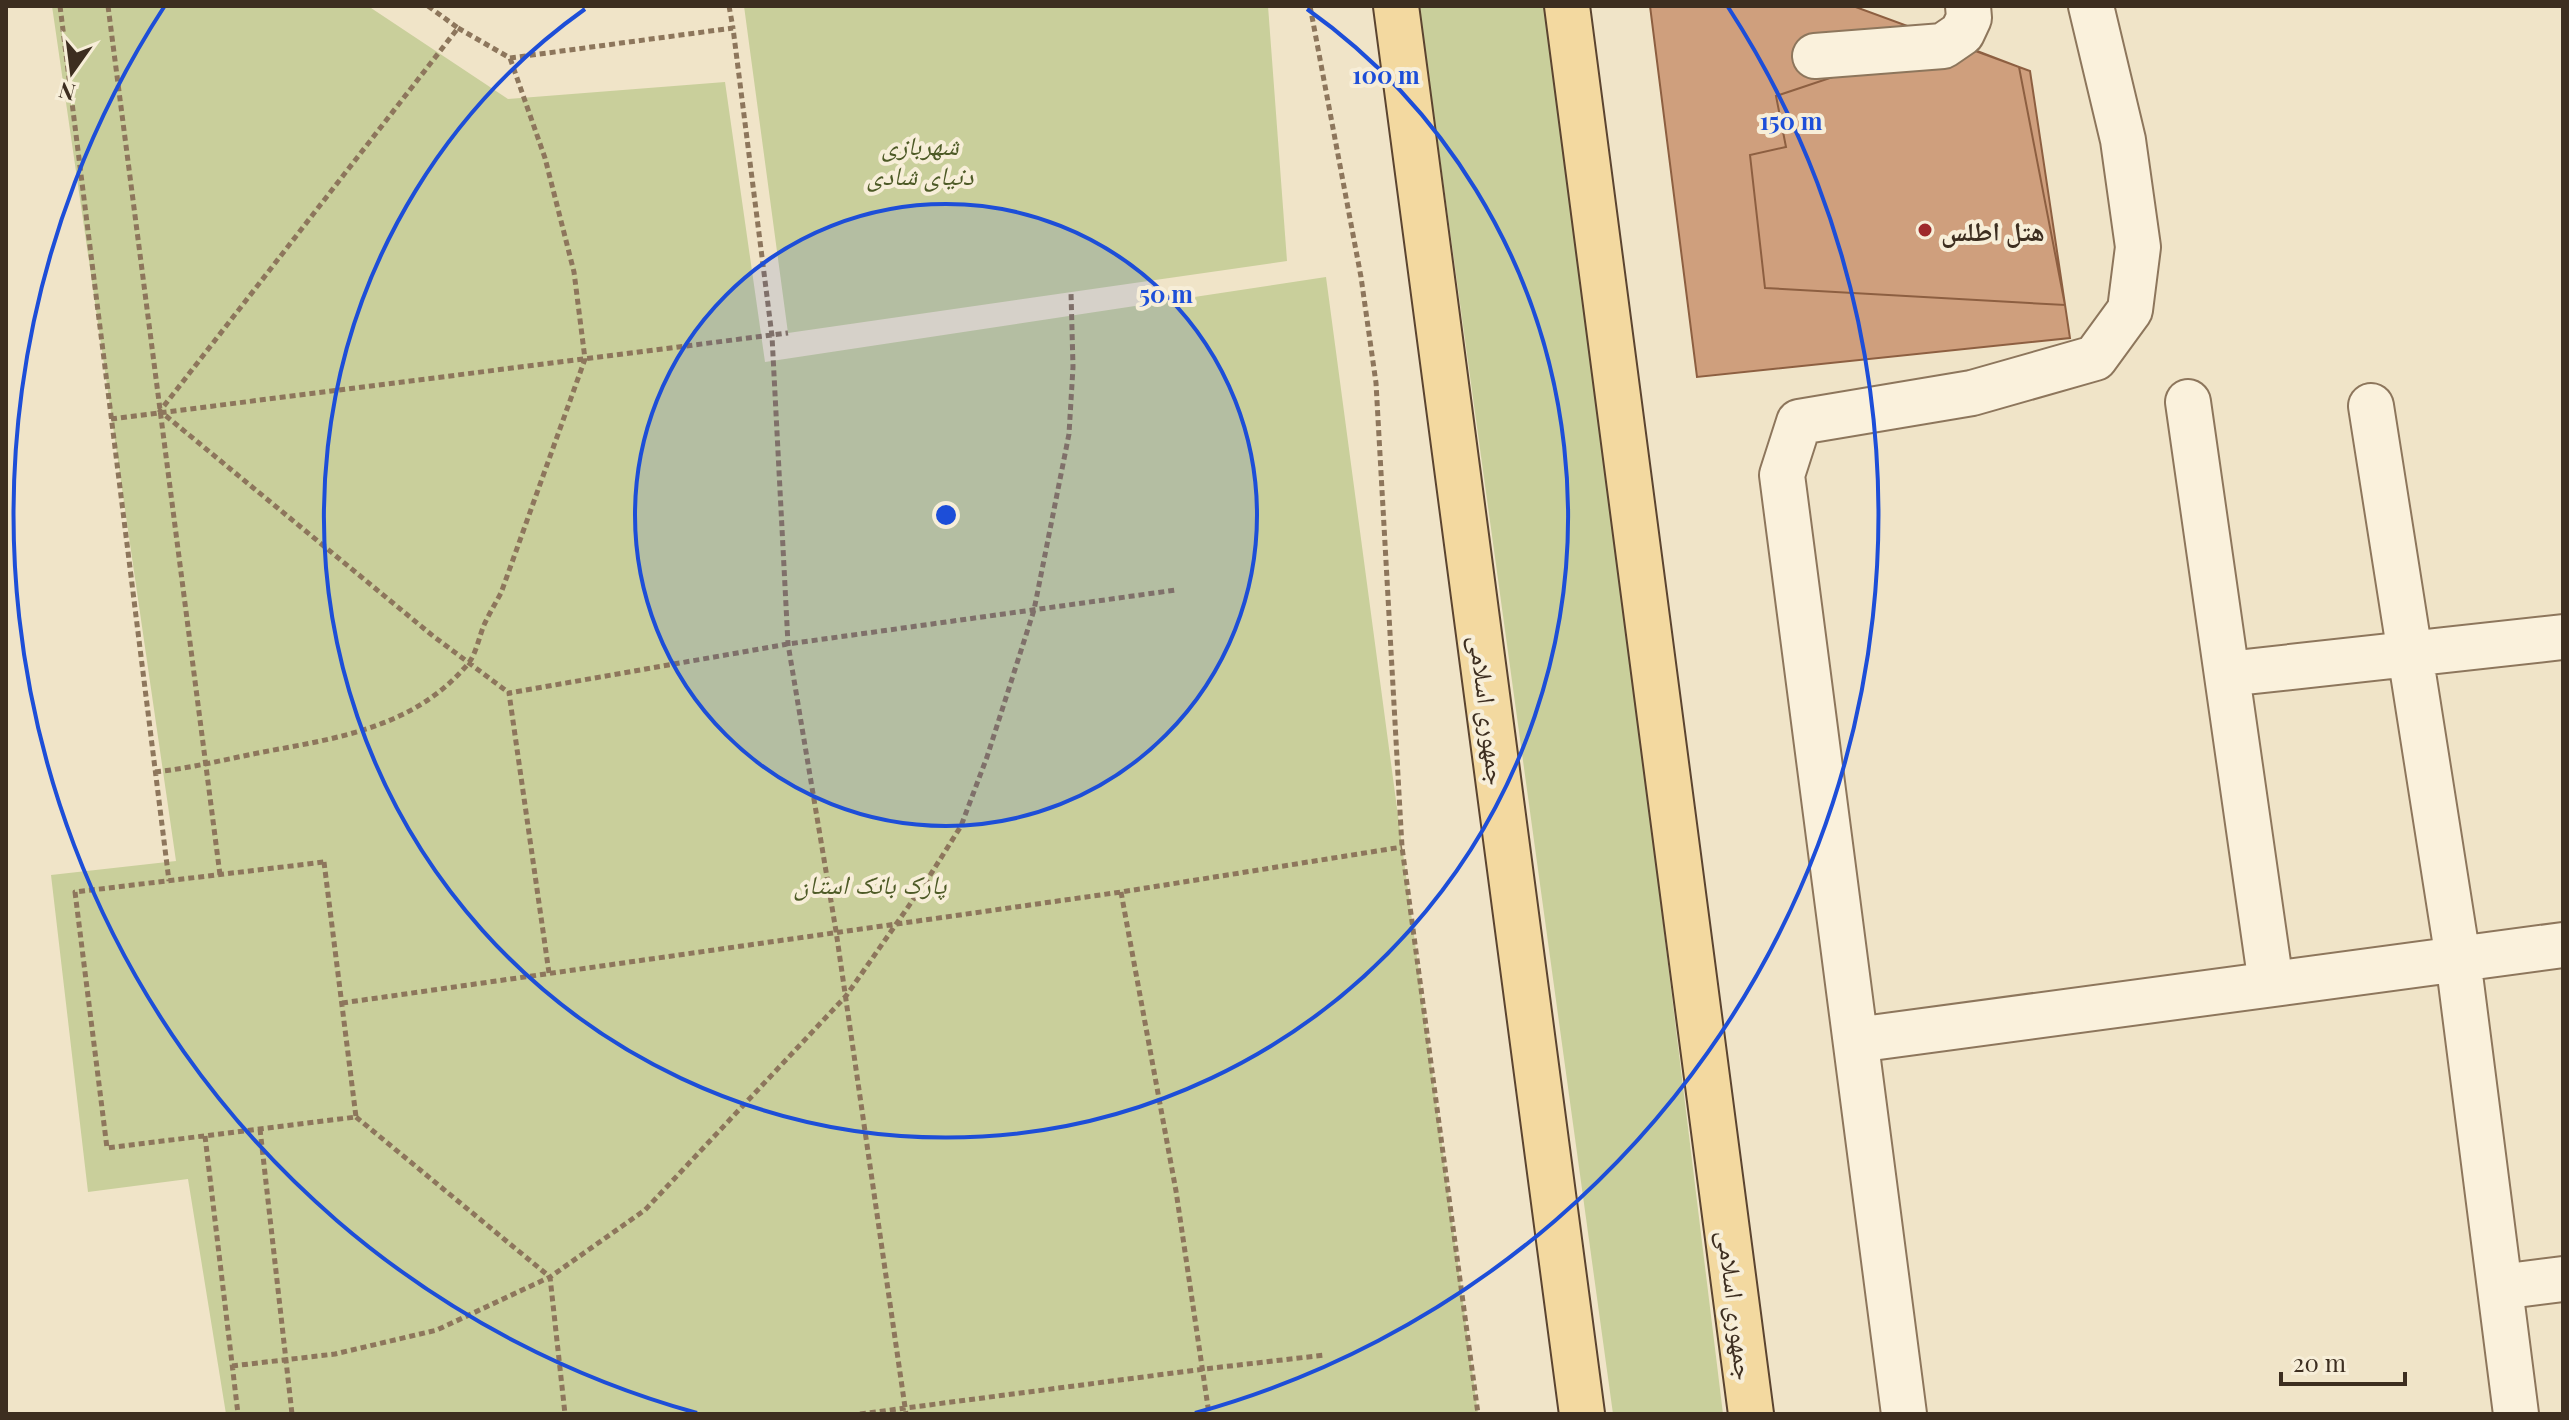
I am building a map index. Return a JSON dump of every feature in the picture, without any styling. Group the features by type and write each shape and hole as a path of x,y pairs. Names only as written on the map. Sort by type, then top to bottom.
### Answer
{"main road":[{"name":"جمهوری اسلامی","path":"1396,6 1582,1414"},
{"name":"جمهوری اسلامی","path":"1567,6 1751,1414"}],"street":[{"path":"1815,56 1943,46 1962,33 1969,18 1968,6"},
{"path":"1904,1414 1782,475 1799,422 1972,393 2095,358 2130,310 2138,247 2123,140 2091,6"},
{"path":"2188,402 2271,984"},
{"path":"2371,406 2458,959 2516,1414"},
{"path":"2227,674 2563,637"},
{"path":"1856,1040 2563,945"},
{"path":"2500,1287 2563,1279"}],"path":[{"path":"60,6 169,881"},
{"path":"108,6 220,875"},
{"path":"428,6 458,28 510,58 733,28"},
{"path":"729,6 772,336 788,644 836,931 906,1411"},
{"path":"1310,6 1361,277 1376,383 1402,847 1478,1414"},
{"path":"160,411 458,28"},
{"path":"155,772 206,766 311,745 377,727 418,708 469,663 501,593 585,359 574,272 545,158 510,58"},
{"path":"232,1366 335,1354 437,1330 550,1277 645,1210 846,996 961,826 987,757 1034,610 1069,434 1073,367 1071,292"},
{"path":"111,419 788,333"},
{"path":"160,411 433,636 509,693 549,973"},
{"path":"509,693 788,644 1176,590"},
{"path":"342,1003 1121,892 1402,847"},
{"path":"356,1117 107,1148 75,892 324,862 356,1117 550,1277 565,1414"},
{"path":"1121,892 1176,1191 1209,1414"},
{"path":"260,1129 292,1414"},
{"path":"205,1136 238,1414"},
{"path":"860,1414 906,1411 1325,1355"}],"green space":[{"name":"پارک بانک استان","path":"52,6 368,6 508,99 725,82 765,362 1326,277 1478,1414 226,1414 188,1179 88,1192 51,875 176,861"},
{"name":"شهربازی دنیای شادی","path":"744,6 1268,6 1287,261 788,333"},
{"path":"1419,6 1551,6 1723,1414 1613,1414"}],"building":[{"name":"هتل اطلس","path":"1650,6 1853,6 2030,71 2070,338 1697,377"},
{"path":"1977,51 2019,67 2065,305 1765,288 1750,155 1786,147 1776,96 1839,75 1845,54"}],"place":[{"name":"هتل اطلس","path":"1925,230"}]}
